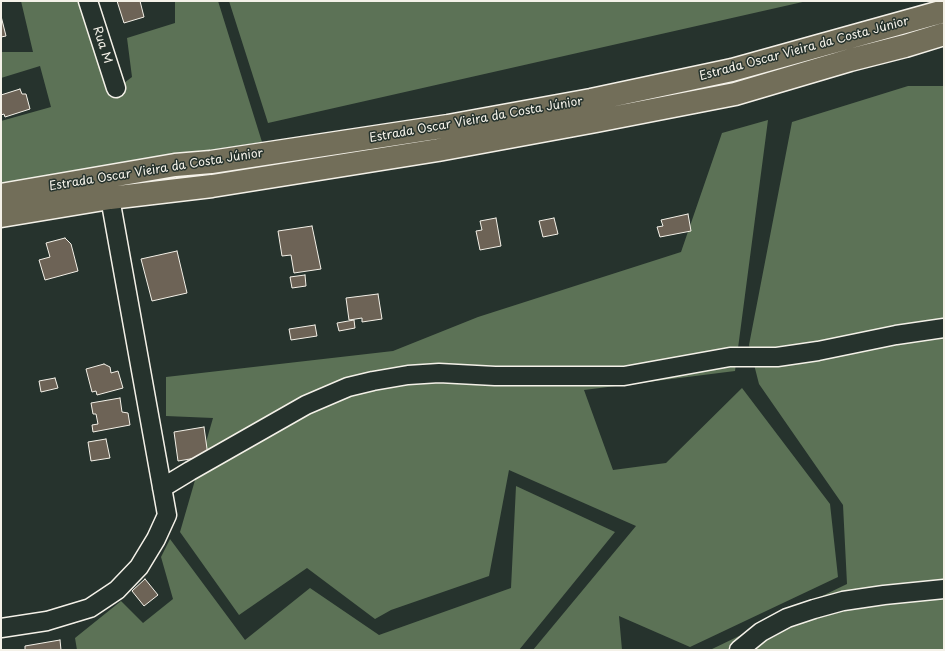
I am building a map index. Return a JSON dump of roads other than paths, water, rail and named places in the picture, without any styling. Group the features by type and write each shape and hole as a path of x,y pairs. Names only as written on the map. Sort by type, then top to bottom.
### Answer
{"main road":[{"name":"Estrada Oscar Vieira da Costa Júnior","path":"1,195 168,166 211,162 448,126 591,100 732,70 944,11"},
{"name":"Estrada Oscar Vieira da Costa Júnior","path":"1,216 110,198 212,186 438,150 581,124 735,94 944,34"},
{"path":"850,60 944,50"}],"street":[{"name":"Rua M","path":"88,1 116,88"},
{"path":"1,628 47,621 90,608 117,590 139,567 156,539 167,515 110,198"},
{"path":"162,488 306,405 348,386 373,381 439,373 495,376 624,376 730,357 777,357 818,351 896,335 944,328"},
{"path":"739,650 761,632 787,618 814,609 843,601 944,589"}]}
